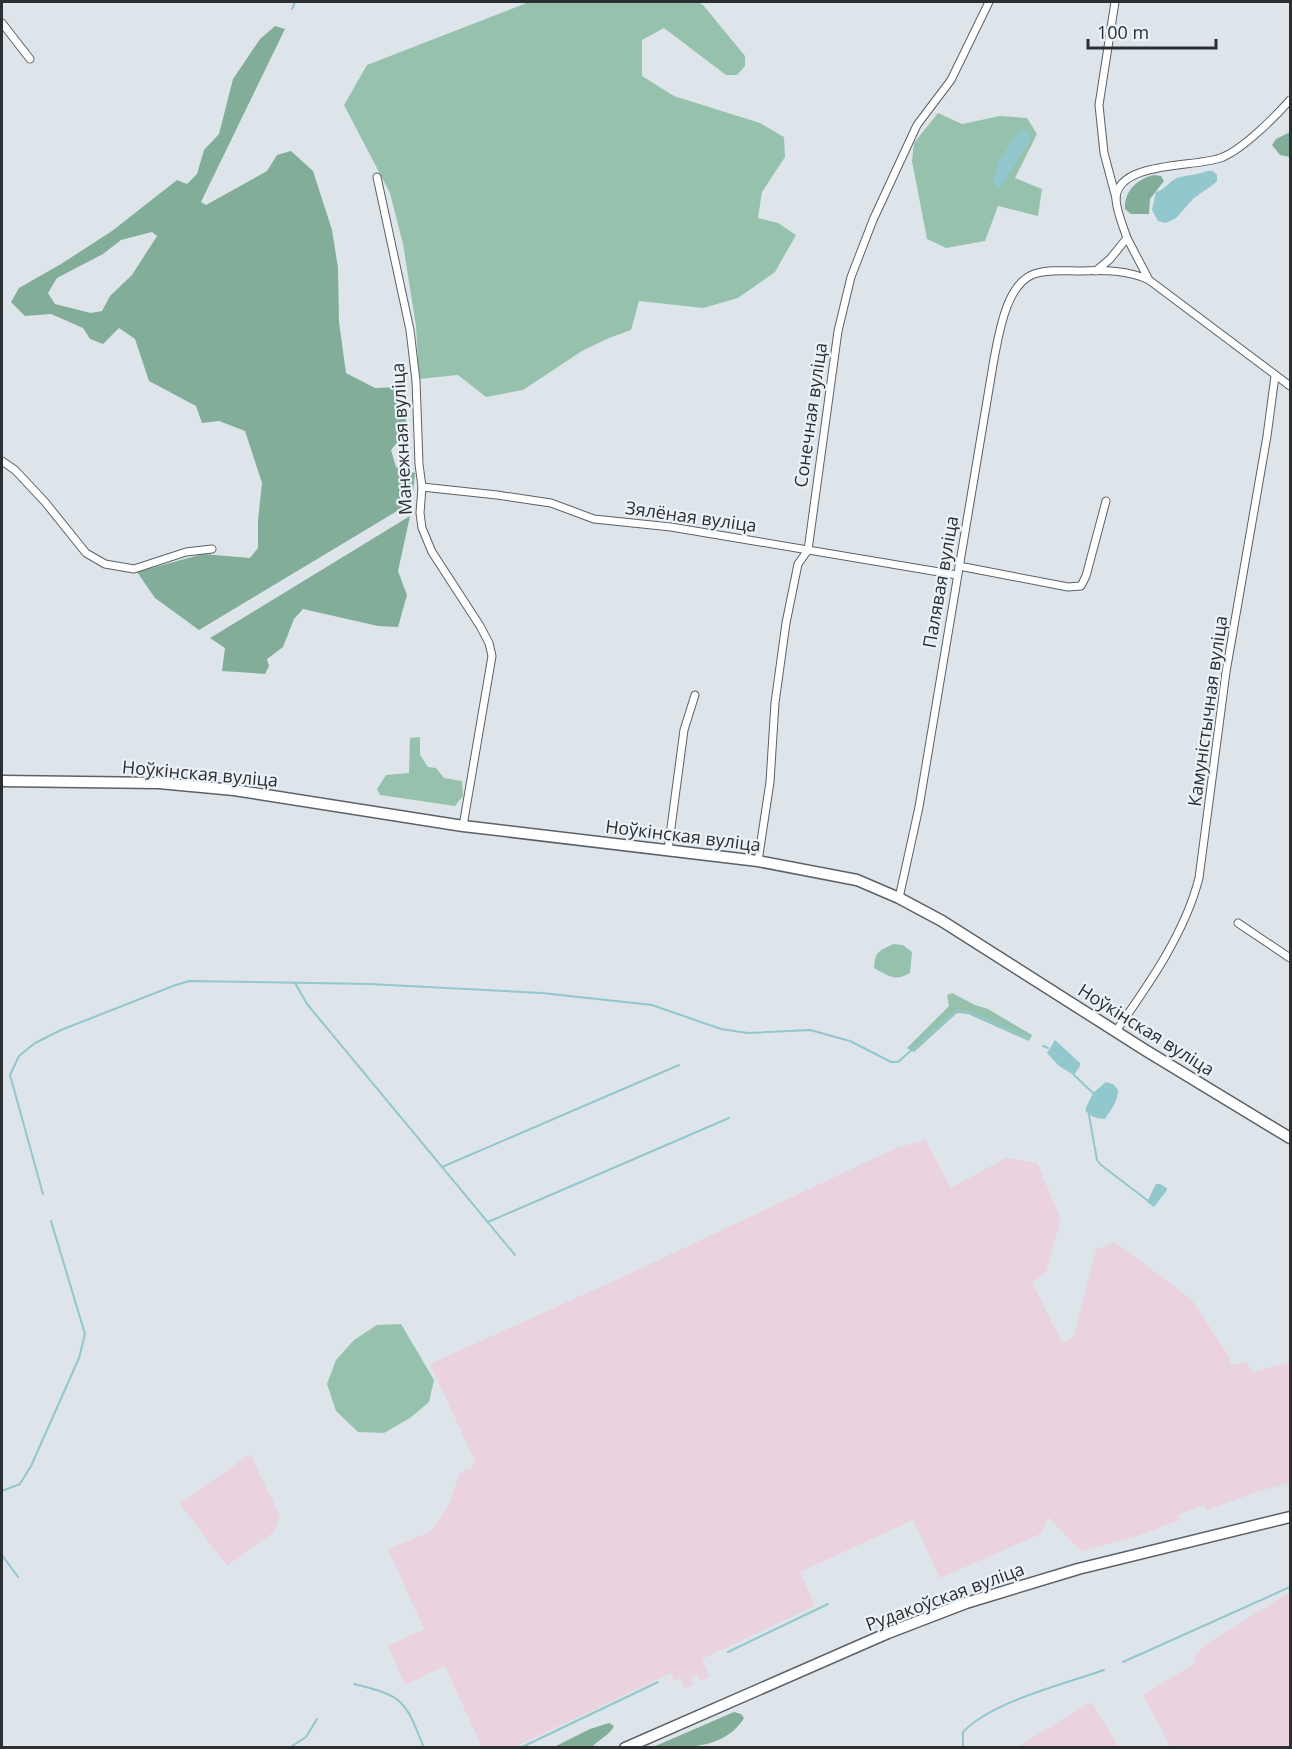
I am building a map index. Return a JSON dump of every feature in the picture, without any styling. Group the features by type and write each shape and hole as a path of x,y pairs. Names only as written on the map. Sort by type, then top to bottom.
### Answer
{"main road":[{"name":"Ноўкінская вуліца","path":"2,781 159,783 234,790 463,826 758,861 857,880 899,898 942,921 1290,1138"},
{"name":"Рудакоўская вуліца","path":"625,1748 888,1633 966,1603 1078,1569 1290,1517"}],"street":[{"name":"Сонечная вуліца","path":"758,861 770,782 776,703 786,623 798,564 808,550 838,331 851,277 873,220 917,124 951,80 989,2"},
{"path":"1115,2 1099,105 1104,153 1126,238 1149,280"},
{"path":"2,23 30,59"},
{"path":"1116,198 1118,190 1126,181 1144,171 1223,157 1243,145 1290,100"},
{"name":"Манежная вуліца","path":"377,177 410,330 416,381 422,528 432,552 480,626 489,643 492,656 463,826"},
{"path":"1096,270 1110,259 1126,238"},
{"path":"1096,270 1134,273 1149,280 1290,386"},
{"name":"Палявая вуліца","path":"899,898 919,807 975,465 1001,326 1015,290 1026,278 1046,272 1096,270"},
{"name":"Камуністычная вуліца","path":"1116,1030 1173,941 1186,917 1196,888 1226,672 1267,436 1275,376"},
{"path":"2,461 23,478 86,553 105,564 134,569 186,552 212,549"},
{"name":"Зялёная вуліца","path":"422,486 551,503 594,519 670,527 957,575"},
{"path":"959,566 1068,587 1081,586 1086,576 1106,501"},
{"path":"668,850 684,730 694,695"},
{"path":"1238,923 1290,958"}],"shaded area":[{"path":"925,1140 951,1188 1006,1158 1037,1163 1061,1219 1046,1273 1032,1282 1062,1343 1074,1337 1096,1250 1115,1242 1192,1300 1230,1358 1230,1365 1246,1362 1253,1372 1290,1362 1290,1483 1259,1491 1207,1510 1204,1505 1178,1515 1180,1520 1134,1537 1081,1551 1048,1517 1043,1530 1038,1535 940,1578 913,1520 800,1572 815,1606 702,1659 710,1677 700,1681 698,1675 691,1678 694,1685 685,1689 680,1678 674,1681 671,1673 515,1747 482,1747 445,1666 405,1685 388,1646 424,1629 388,1549 432,1531 449,1504 460,1473 470,1470 475,1461 430,1364 627,1275 896,1148"},
{"path":"250,1454 280,1516 274,1532 227,1566 180,1504"},
{"path":"1290,1592 1290,1747 1171,1747 1143,1695 1195,1663 1195,1656 1206,1644"},
{"path":"1091,1702 1119,1747 1017,1747"}],"green space":[{"path":"529,2 698,2 703,5 745,56 745,66 737,75 726,75 664,28 642,40 642,76 674,96 760,123 784,137 785,157 762,192 758,218 778,223 796,235 775,272 738,298 703,308 639,301 631,330 582,351 523,390 486,397 458,375 419,379 416,326 403,244 390,193 344,105 367,65"},
{"path":"275,26 285,29 201,202 206,205 267,171 277,155 291,151 313,171 332,230 338,268 339,322 346,373 375,388 398,387 408,429 391,450 396,467 415,473 412,502 199,630 155,598 137,572 203,554 250,558 258,548 262,483 245,431 219,421 202,423 196,406 149,381 135,339 119,328 103,344 90,339 83,328 51,314 25,316 11,302 19,288 112,231 177,180 187,184 197,174 204,150 219,134 233,79 260,39","holes":["152,232 157,236 132,275 110,296 102,311 91,313 55,304 48,293 57,278 103,254 121,240"]},
{"path":"938,113 962,124 1000,116 1027,118 1037,134 1015,178 1042,189 1038,216 998,206 985,241 946,248 927,239 912,161 914,143"},
{"path":"1290,132 1290,157 1280,155 1272,145 1276,139"},
{"path":"1154,175 1161,176 1164,181 1150,199 1149,214 1131,214 1125,209 1129,191 1142,179"},
{"path":"410,516 398,571 407,595 398,627 378,626 303,609 294,619 283,647 267,659 269,666 265,674 222,671 225,648 210,638"},
{"path":"420,737 420,755 428,767 436,768 444,778 462,781 463,796 455,806 380,795 377,789 386,775 409,773 410,738"},
{"path":"894,944 903,945 912,952 910,973 900,977 892,977 874,968 879,952"},
{"path":"952,993 988,1009 1032,1035 1029,1041 968,1014 957,1013 914,1052 907,1048 949,1006 947,995"},
{"path":"401,1324 434,1380 429,1402 410,1418 384,1433 358,1432 336,1411 327,1384 336,1360 354,1340 377,1325"},
{"path":"734,1712 741,1714 744,1718 727,1736 716,1741 692,1746 653,1747"},
{"path":"609,1723 614,1726 612,1729 592,1747 554,1747 590,1729"}],"water":[{"path":"1024,130 1029,133 1030,141 1000,188 994,186 994,178 1002,157 1019,131"},
{"path":"1213,171 1217,175 1217,181 1194,198 1176,218 1166,223 1158,221 1152,210 1156,192 1177,178"},
{"path":"1055,1040 1080,1063 1074,1075 1059,1066 1047,1053"},
{"path":"1106,1082 1113,1084 1118,1094 1105,1119 1091,1115 1085,1110 1093,1093"},
{"path":"1156,1184 1160,1184 1167,1190 1154,1207 1147,1202"}],"waterway":[{"path":"292,9 295,2"},
{"path":"43,1194 10,1075 19,1056 35,1043 61,1030 189,981 369,984 542,993 652,1005 721,1029 748,1033 810,1030 850,1041 891,1062 898,1062 956,1011 968,1012 1028,1038"},
{"path":"295,983 307,1004 515,1255"},
{"path":"1043,1046 1048,1048"},
{"path":"442,1167 679,1065"},
{"path":"1074,1075 1093,1093"},
{"path":"1089,1115 1097,1160 1147,1200"},
{"path":"488,1222 729,1118"},
{"path":"2,1491 20,1484 31,1466 79,1358 85,1334 51,1221"},
{"path":"2,1555 18,1577"},
{"path":"1123,1662 1290,1587"},
{"path":"728,1652 828,1604"},
{"path":"963,1748 963,1732 992,1711 1029,1695 1104,1670"},
{"path":"520,1748 658,1682"},
{"path":"354,1684 383,1692 401,1702 412,1719 424,1748"},
{"path":"289,1748 306,1737 317,1719"}]}
